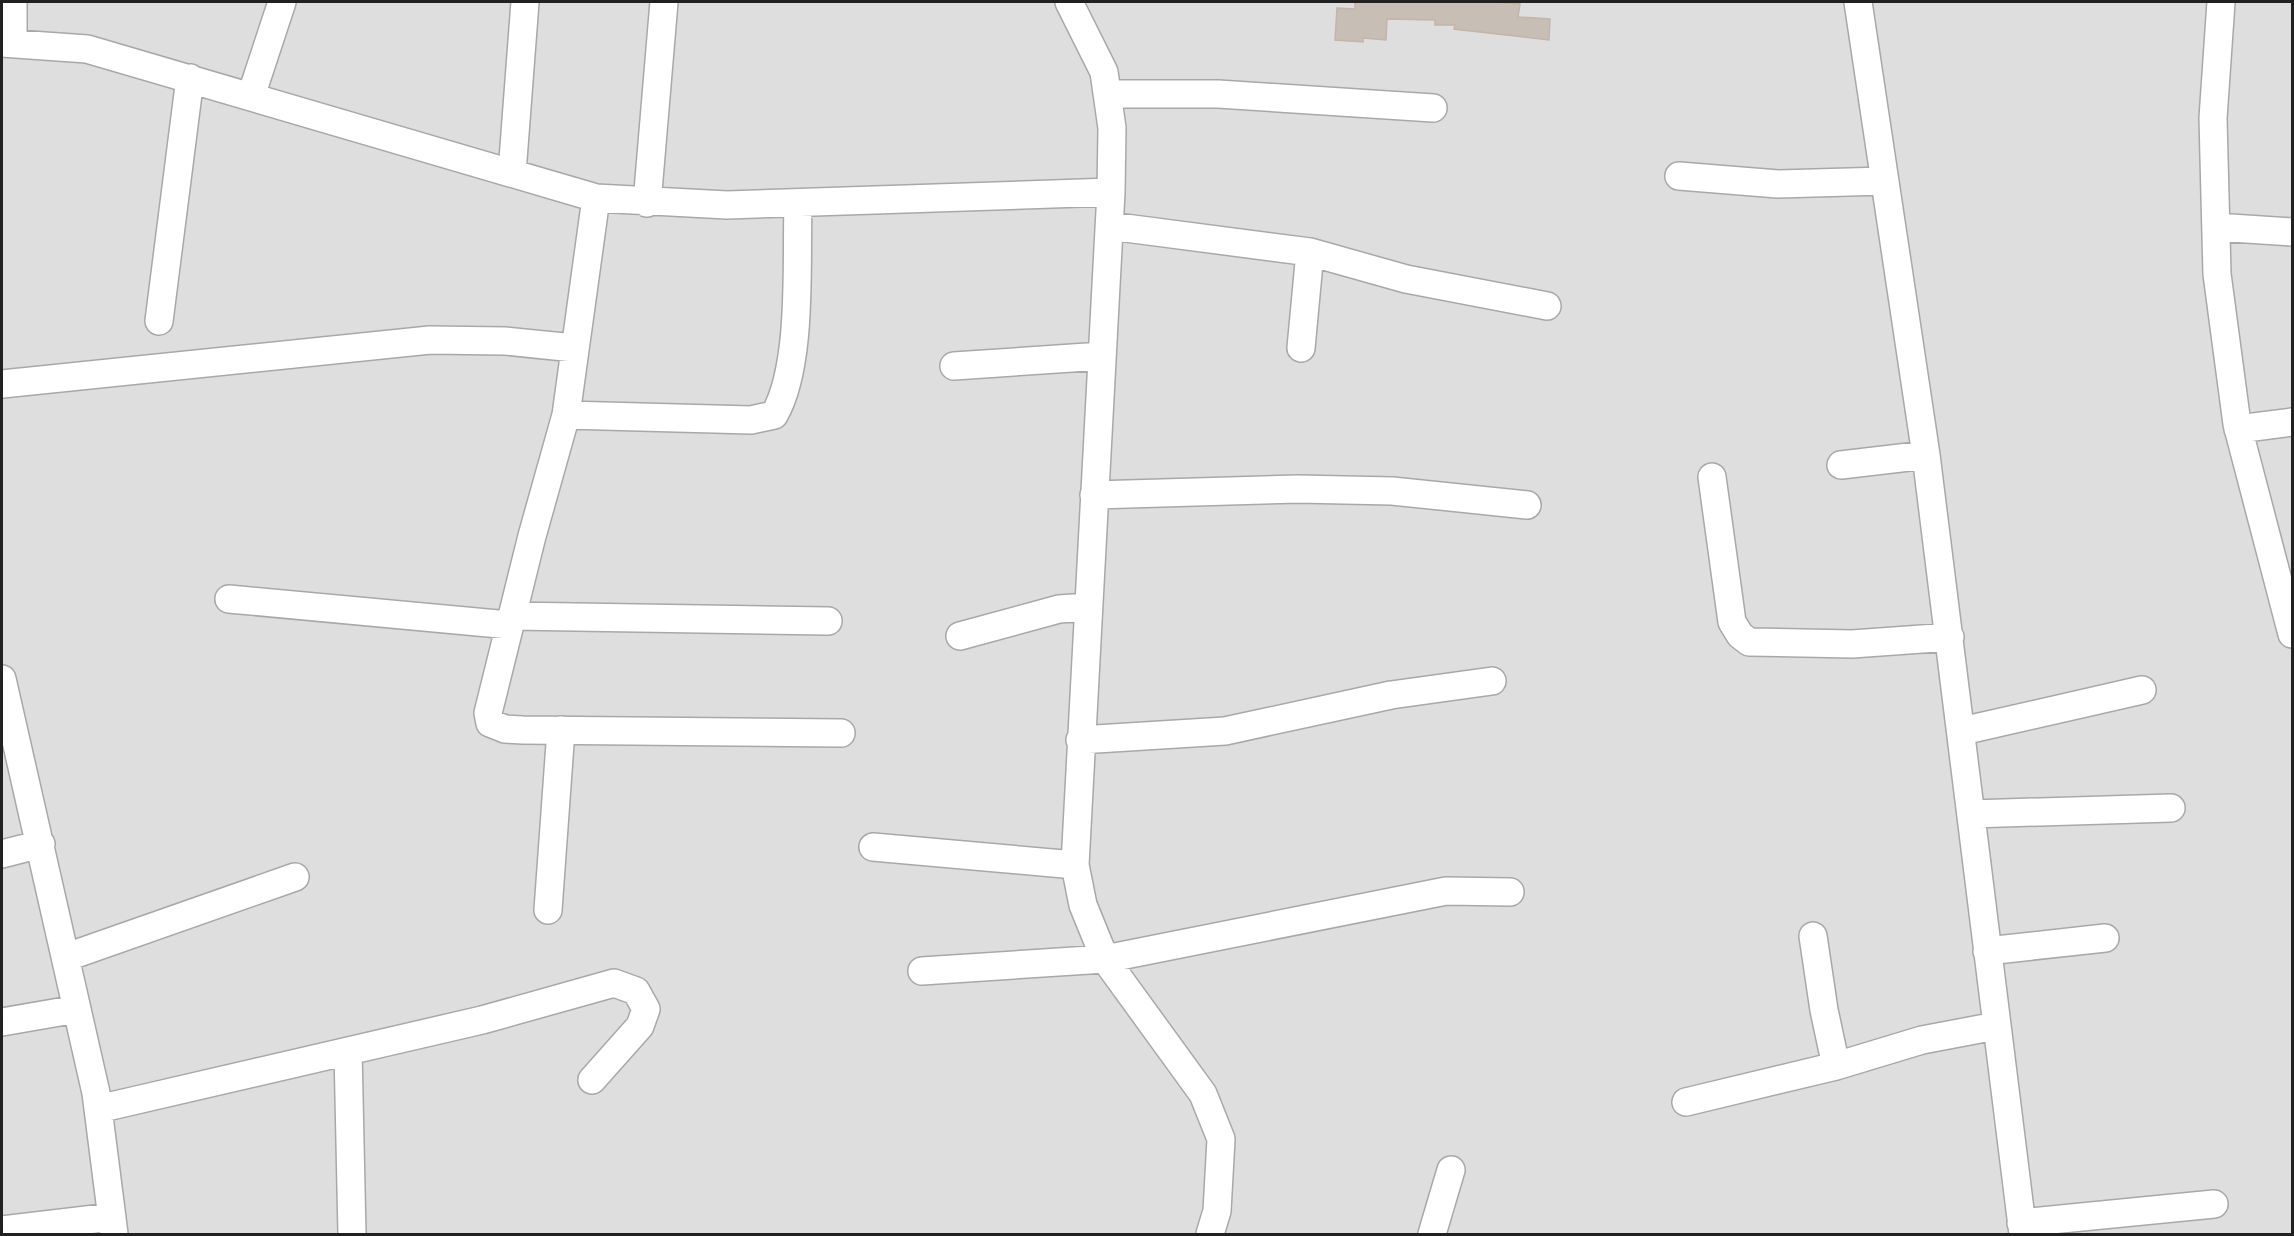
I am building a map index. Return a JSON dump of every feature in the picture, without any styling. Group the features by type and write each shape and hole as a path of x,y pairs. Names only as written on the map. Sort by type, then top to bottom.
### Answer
{"street":[{"path":"13,2 7,43 87,48 596,198 647,203 798,204 1111,192"},
{"path":"251,96 282,2"},
{"path":"512,173 525,2"},
{"path":"647,203 664,2"},
{"path":"1069,2 1104,72 1112,128 1110,226 1080,740 1075,865 1083,905 1105,958 1203,1094 1221,1139 1217,1211 1210,1234"},
{"path":"1858,2 1926,455 1962,730 2022,1229 2214,1204"},
{"path":"2221,2 2213,118 2217,274 2238,429 2288,599 2292,634"},
{"path":"159,321 190,78"},
{"path":"1107,94 1229,95 1433,108"},
{"path":"1679,176 1778,184 1885,181"},
{"path":"596,198 566,415 488,713 490,723 505,729 841,733"},
{"path":"566,415 751,420 774,415 784,397 793,350 798,204"},
{"path":"1110,226 1310,252 1406,279 1547,306"},
{"path":"2216,227 2292,232"},
{"path":"1301,348 1310,252"},
{"path":"2,384 430,340 505,341 574,348"},
{"path":"954,366 1102,356"},
{"path":"2238,429 2292,422"},
{"path":"1841,465 1926,455"},
{"path":"1713,477 1732,622 1740,635 1749,642 1852,644 1950,637"},
{"path":"1094,495 1298,489 1380,491 1527,505"},
{"path":"229,599 511,620 828,621"},
{"path":"960,636 1036,614 1088,607"},
{"path":"2,680 12,767 41,844 98,1108 113,1226 2,1230"},
{"path":"1080,740 1225,731 1391,695 1492,681"},
{"path":"1962,730 2142,690"},
{"path":"548,910 561,730"},
{"path":"1971,814 2171,808"},
{"path":"2,854 41,844"},
{"path":"873,846 1075,865"},
{"path":"67,957 295,877"},
{"path":"922,971 1105,958 1446,891 1510,892"},
{"path":"1813,936 1824,1010 1836,1066"},
{"path":"1987,951 2105,938"},
{"path":"98,1108 482,1020 614,983 636,991 646,1009 640,1026 592,1080"},
{"path":"2,1022 77,1009"},
{"path":"1686,1102 1836,1066 1922,1040 1996,1026"},
{"path":"348,1051 352,1234"},
{"path":"1432,1234 1451,1170"}],"shaded area":[{"path":"2,2 2292,2 2292,1234 2,1234"}],"building":[{"path":"1355,2 1520,4 1518,17 1550,19 1549,40 1454,29 1455,25 1435,25 1435,20 1387,19 1386,40 1363,38 1363,42 1335,40 1337,8 1355,9"}]}
